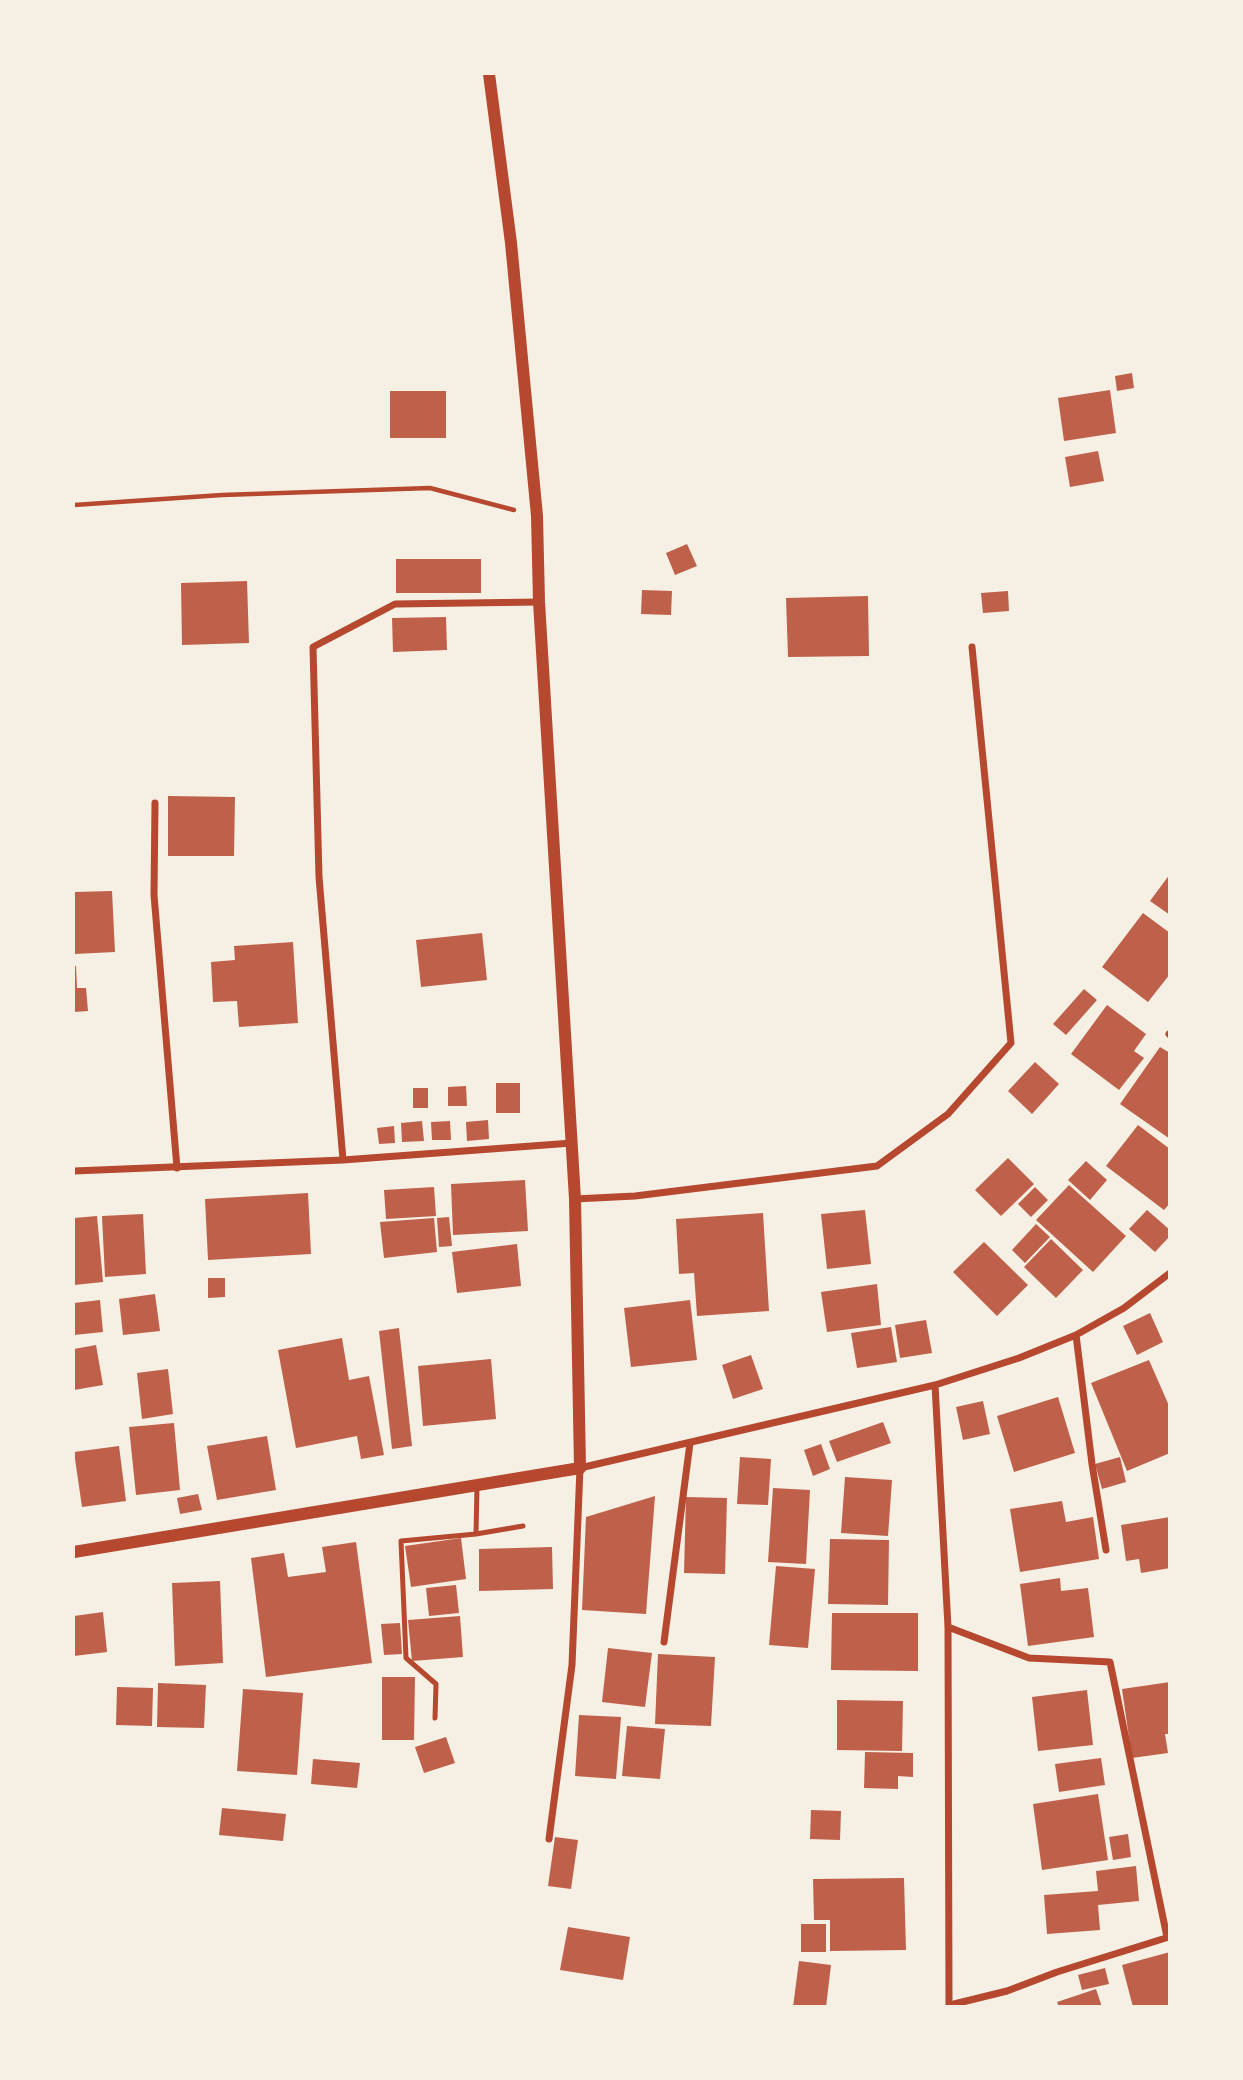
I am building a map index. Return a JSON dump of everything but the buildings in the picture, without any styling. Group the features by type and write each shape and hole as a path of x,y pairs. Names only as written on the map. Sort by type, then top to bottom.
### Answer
{"street":[{"path":"489,74 511,243 537,516 539,602 575,1199 580,1468 572,1665 549,1839"},
{"path":"343,1160 320,877 313,647 395,604 539,602"},
{"path":"575,1199 635,1195 877,1166 948,1114 1011,1043 972,647"},
{"path":"155,803 154,895 177,1168"},
{"path":"74,1171 343,1160 572,1143"},
{"path":"74,1552 580,1468 935,1385 1019,1359 1076,1335 1124,1308 1168,1274 1170,1286"},
{"path":"1076,1335 1106,1550"},
{"path":"935,1385 948,1627 950,2006 1007,1991 1168,1937 1110,1662 1030,1658 948,1627"},
{"path":"664,1643 690,1443"}],"lane":[{"path":"475,1534 477,1486"},
{"path":"435,1718 436,1684 406,1658 401,1541 523,1526"}],"path":[{"path":"74,505 222,495 430,488 537,516"}]}
